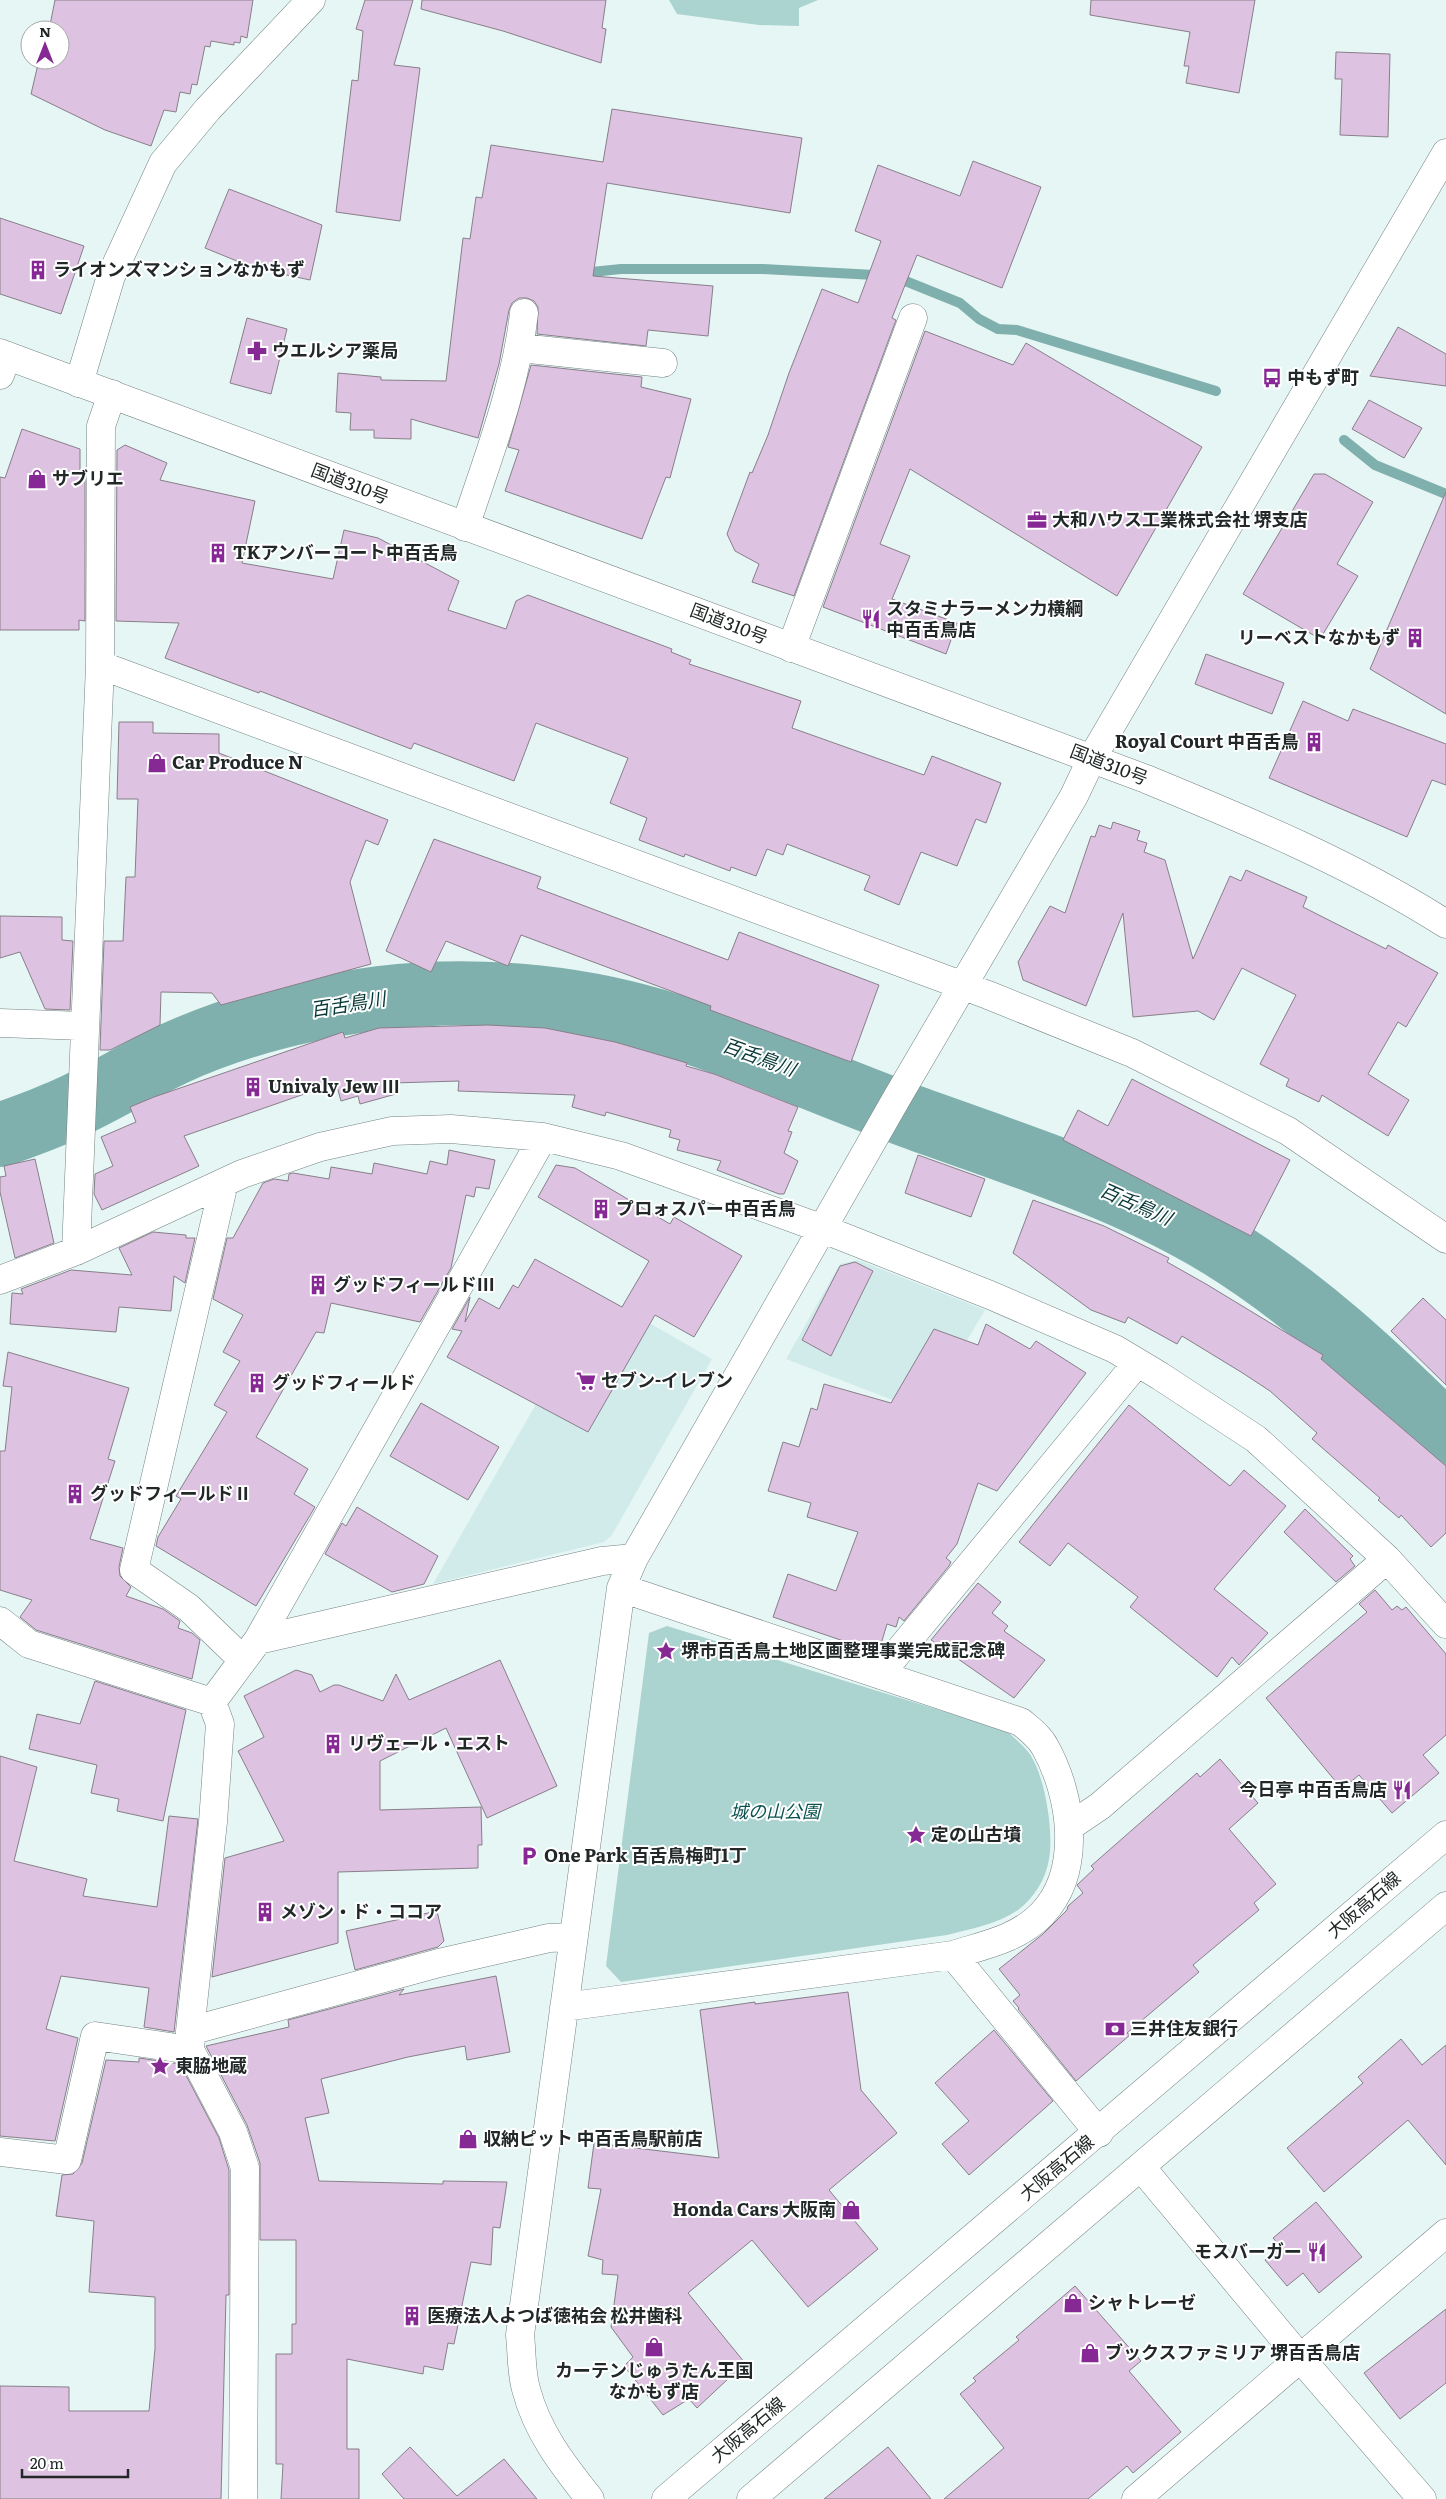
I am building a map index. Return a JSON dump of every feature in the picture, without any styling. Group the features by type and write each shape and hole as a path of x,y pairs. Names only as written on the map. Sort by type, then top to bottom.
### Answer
{"main road":[{"path":"79,383 111,276 164,162 221,95 311,0"},
{"path":"590,2499 566,2469 540,2430 525,2388 520,2335 621,1588 634,1558 962,985 1074,796 1092,758 1446,153"},
{"path":"465,527 485,469 520,348 524,313"},
{"path":"791,648 913,318"},
{"path":"520,348 663,363"},
{"name":"国道310号","path":"2,361 112,394 465,527 1092,758 1229,813 1320,855 1444,917"},
{"path":"76,1250 100,665 101,426 112,394"},
{"path":"100,665 962,985 1132,1053 1288,1131 1446,1239"},
{"path":"0,1023 84,1026"},
{"path":"0,1280 76,1250 242,1174 320,1147 392,1131 451,1129 543,1137 621,1156 823,1229 990,1294 1115,1349 1160,1376 1256,1440 1386,1559 1446,1624"},
{"path":"212,1702 250,1649 543,1137"},
{"path":"224,1183 134,1570 250,1649 602,1561 634,1558"},
{"path":"880,1674 1136,1363"},
{"path":"1068,1827 1100,1806 1386,1559"},
{"path":"564,2007 953,1955 1008,1938 1041,1915 1059,1890 1068,1861 1068,1827 1060,1782 1044,1745 1021,1722 621,1588"},
{"path":"0,1620 29,1644 212,1702"},
{"path":"212,1702 220,1724 220,1734 213,1822 190,2040 233,2132 245,2168 243,2499"},
{"name":"大阪高石線","path":"666,2499 1446,1835"},
{"path":"750,2499 1446,1906"},
{"path":"0,2152 67,2160 94,2036 190,2040 439,1963 549,1938 573,1936"},
{"path":"953,1955 1099,2132"},
{"path":"1141,2167 1301,2359 1422,2499"},
{"path":"1136,2499 1446,2233"}],"shaded area":[{"path":"858,1260 985,1310 924,1412 786,1359 840,1264"},
{"path":"599,1294 712,1359 612,1535 604,1542 433,1584"}],"green space":[{"path":"669,0 818,0 799,8 799,26 759,25 677,14"},
{"name":"城の山公園","path":"667,1626 1007,1731 1027,1750 1035,1763 1047,1804 1050,1834 1049,1859 1042,1881 1034,1894 1018,1910 1002,1919 984,1926 947,1935 621,1982 606,1966 649,1633"}],"building":[{"path":"55,0 253,0 247,38 241,36 240,43 234,42 234,45 211,41 210,47 205,46 197,85 192,84 190,94 180,92 176,112 164,110 151,146 105,130 31,94 37,70 70,70 70,20 51,20"},
{"path":"365,0 413,0 394,65 420,68 400,221 336,212 352,80 358,81 363,31 356,29"},
{"path":"422,0 606,0 602,28 606,29 601,63 503,31 421,9"},
{"path":"1091,0 1255,0 1239,93 1186,83 1189,66 1184,66 1190,32 1090,15"},
{"path":"1336,52 1390,54 1388,137 1340,135 1342,79 1335,79"},
{"path":"612,109 802,138 790,213 607,183 593,276 713,286 708,336 648,330 646,346 537,334 538,307 534,301 527,298 519,298 512,303 509,310 499,364 478,438 411,419 411,439 374,438 374,430 350,430 351,413 336,412 338,373 381,377 381,380 446,381 463,238 470,239 476,197 482,198 491,145 603,162"},
{"path":"973,161 1041,187 1002,288 917,255 892,318 896,320 794,596 752,582 759,564 735,551 727,534 750,472 752,473 768,435 789,373 822,289 858,303 881,241 855,231 878,165 960,196"},
{"path":"229,189 322,225 310,280 254,268 205,248"},
{"name":"ライオンズマンションなかもず","path":"0,218 84,246 61,314 0,294"},
{"name":"ウエルシア薬局","path":"247,318 287,329 271,394 230,383"},
{"path":"1398,327 1446,354 1446,386 1370,376"},
{"path":"925,331 1013,365 1026,343 1202,447 1117,596 910,469 880,544 910,556 892,599 957,623 946,654 823,607"},
{"path":"531,365 642,377 641,387 691,399 670,478 666,477 642,539 505,491 519,450 508,447"},
{"path":"1369,400 1422,428 1404,458 1352,429"},
{"path":"22,429 80,449 80,472 85,469 85,621 79,620 79,630 0,630 0,477 5,478"},
{"path":"125,445 167,463 160,480 255,501 242,563 333,579 344,530 378,538 459,581 448,610 506,629 516,601 528,595 672,649 671,652 691,660 689,664 801,701 792,728 924,775 932,756 1001,783 986,823 976,819 957,866 921,852 899,905 864,890 870,876 787,844 783,855 767,849 756,876 731,867 730,871 685,854 684,857 639,840 647,818 610,803 628,758 536,723 514,781 414,743 411,749 260,691 259,693 165,658 179,623 116,621 117,450"},
{"path":"1314,474 1325,474 1373,502 1337,564 1358,576 1320,639 1243,594"},
{"path":"1446,492 1446,714 1370,669"},
{"path":"1206,654 1284,683 1272,714 1195,684"},
{"path":"1303,701 1348,721 1353,709 1446,744 1446,785 1432,780 1407,837 1269,778"},
{"path":"119,722 153,722 153,733 219,734 219,753 388,820 378,845 366,840 350,882 371,964 221,1005 212,993 161,992 160,1025 110,1050 100,1050 104,941 123,941 126,877 135,877 138,799 117,799"},
{"path":"1113,822 1140,831 1137,840 1147,843 1144,852 1165,860 1193,959 1230,876 1241,881 1246,870 1307,897 1303,907 1386,949 1388,945 1438,973 1406,1027 1398,1022 1368,1074 1409,1100 1388,1136 1322,1095 1319,1102 1286,1086 1289,1079 1260,1064 1296,995 1242,968 1214,1020 1198,1011 1133,1017 1123,913 1086,1006 1023,980 1018,962 1050,906 1065,913 1091,836 1095,837 1099,825 1111,829"},
{"path":"434,839 541,877 537,888 728,960 739,932 879,985 851,1062 710,1010 711,1006 521,935 508,966 446,941 431,972 386,951"},
{"path":"0,916 62,917 62,940 73,941 70,1010 45,1009 20,952 0,958"},
{"path":"488,1025 545,1028 615,1042 687,1063 686,1066 714,1074 798,1107 788,1131 792,1132 784,1153 798,1161 784,1194 779,1194 717,1170 721,1161 677,1150 680,1140 669,1137 671,1130 606,1112 605,1116 572,1107 575,1095 458,1091 459,1081 393,1083 396,1094 360,1104 358,1096 341,1101 336,1083 184,1136 199,1166 102,1210 94,1194 95,1174 113,1166 101,1137 136,1122 130,1107 343,1032 345,1038 379,1028"},
{"path":"1132,1079 1290,1160 1251,1236 1063,1140 1078,1110 1108,1126"},
{"path":"449,1150 495,1160 489,1189 476,1187 474,1197 466,1195 451,1268 420,1322 331,1303 324,1333 316,1332 256,1437 308,1469 294,1494 315,1507 256,1606 156,1546 158,1537 181,1499 176,1496 227,1412 214,1405 240,1361 223,1352 243,1315 213,1299 227,1238 233,1238 263,1183 274,1179 288,1181 289,1174 293,1173 329,1179 331,1167 372,1174 374,1163 427,1174 430,1161 447,1165"},
{"path":"918,1155 985,1179 971,1217 905,1193"},
{"path":"35,1159 54,1243 15,1258 0,1192 0,1177 6,1176 4,1166"},
{"path":"556,1165 575,1168 670,1224 674,1217 742,1256 694,1337 655,1315 588,1432 447,1357 462,1331 452,1329 470,1297 465,1322 479,1298 499,1309 513,1285 518,1288 535,1259 622,1307 649,1261 538,1197"},
{"path":"1033,1200 1104,1226 1169,1258 1167,1262 1323,1355 1321,1359 1446,1466 1446,1533 1431,1547 1401,1515 1399,1518 1378,1500 1380,1498 1312,1439 1317,1433 1270,1391 1241,1372 1182,1336 1177,1344 1128,1317 1125,1323 1091,1310 1013,1253"},
{"path":"153,1232 186,1235 186,1238 195,1238 185,1283 174,1276 171,1311 119,1307 116,1332 10,1324 12,1293 23,1294 21,1289 71,1270 132,1275 119,1248"},
{"path":"855,1262 873,1271 831,1356 802,1340 840,1266"},
{"path":"1423,1298 1446,1320 1446,1385 1391,1331"},
{"path":"986,1324 1030,1349 1036,1341 1086,1373 997,1491 978,1483 957,1544 946,1558 951,1562 949,1566 904,1621 899,1617 896,1627 887,1624 881,1644 864,1648 773,1617 788,1574 836,1591 858,1532 807,1517 811,1503 768,1491 783,1442 799,1447 811,1408 817,1410 824,1384 891,1403 934,1329 978,1345"},
{"path":"8,1352 129,1388 108,1459 115,1461 90,1539 123,1548 119,1567 120,1576 131,1587 126,1596 163,1609 180,1621 178,1628 192,1633 200,1640 192,1679 36,1630 20,1617 32,1600 0,1590 0,1451 5,1451 12,1387 3,1386"},
{"path":"421,1403 499,1447 468,1500 390,1456"},
{"path":"1129,1405 1230,1486 1244,1470 1286,1506 1214,1589 1268,1633 1239,1665 1232,1657 1217,1677 1130,1607 1138,1597 1068,1543 1050,1566 1019,1542"},
{"path":"357,1507 438,1556 424,1584 392,1592 325,1554 342,1523 346,1526"},
{"path":"1305,1509 1353,1556 1350,1559 1355,1566 1336,1582 1284,1532"},
{"path":"978,1583 1001,1602 992,1613 1008,1626 1004,1631 1045,1660 1014,1698 931,1640"},
{"path":"1375,1590 1392,1610 1397,1606 1402,1610 1406,1607 1446,1654 1446,1735 1423,1755 1439,1773 1392,1813 1359,1775 1342,1789 1266,1698 1367,1612 1359,1604"},
{"path":"500,1660 557,1786 487,1818 446,1728 380,1761 380,1810 481,1807 482,1845 478,1845 478,1868 338,1872 338,1943 212,1977 225,1858 284,1841 238,1751 264,1737 244,1696 296,1670 312,1675 320,1692 334,1685 339,1685 383,1701 396,1674 409,1700"},
{"path":"95,1681 186,1710 163,1821 117,1811 119,1799 91,1793 97,1765 29,1749 37,1714 80,1724"},
{"path":"0,1756 37,1767 14,1861 87,1879 83,1896 157,1907 169,1816 198,1819 174,2032 144,2027 149,1988 61,1976 46,2029 78,2038 55,2141 0,2136"},
{"path":"1220,1759 1258,1803 1229,1829 1276,1884 1254,1903 1259,1910 1193,1965 1199,1972 1127,2033 1130,2035 1076,2081 1018,2009 1013,2001 1020,1995 999,1969 1043,1934 1067,1910 1068,1906 1083,1893 1077,1885 1094,1869 1091,1866 1197,1773 1200,1777"},
{"path":"437,1911 444,1941 438,1947 355,1970 346,1931"},
{"path":"496,1976 510,2052 467,2060 465,2046 408,2057 321,2079 329,2113 305,2118 319,2181 443,2184 443,2181 507,2182 500,2228 493,2227 491,2265 471,2262 454,2344 448,2343 443,2370 424,2366 423,2374 347,2359 347,2449 359,2449 359,2499 281,2499 283,2464 276,2464 276,2354 292,2354 292,2324 296,2324 296,2240 260,2240 260,2163 247,2125 206,2046 289,2027 288,2020 404,1989 399,1995"},
{"path":"848,1992 861,2090 897,2133 829,2190 878,2249 808,2307 752,2240 688,2293 745,2363 697,2408 689,2399 663,2415 624,2366 633,2357 611,2327 618,2275 602,2274 603,2260 588,2256 601,2189 588,2188 594,2143 719,2158 700,2010"},
{"path":"994,2030 1053,2101 969,2175 942,2144 969,2121 935,2083"},
{"path":"1401,2039 1422,2065 1446,2045 1446,2165 1408,2120 1324,2192 1287,2148 1363,2083 1358,2077"},
{"path":"139,2058 180,2064 219,2138 229,2170 229,2295 226,2295 221,2499 0,2499 0,2386 69,2387 69,2411 149,2411 155,2349 155,2297 89,2292 94,2221 56,2216 62,2175 73,2174 82,2163 106,2060 139,2062"},
{"name":"モスバーガー","path":"1316,2202 1362,2257 1319,2293 1303,2273 1287,2286 1265,2260 1281,2247 1273,2238"},
{"path":"1075,2286 1141,2361 1129,2371 1181,2432 1133,2473 1127,2466 1088,2499 944,2499 1004,2448 960,2394 976,2381 973,2378 1019,2340 1016,2337"},
{"path":"1446,2309 1446,2383 1400,2419 1364,2373"},
{"path":"410,2447 457,2496 504,2459 537,2499 404,2499 382,2474"},
{"path":"888,2447 931,2499 824,2499"}],"waterway":[{"path":"582,273 621,269 763,269 893,276 960,303 979,319 998,329 1017,330 1216,391"},
{"path":"1344,440 1375,465 1446,494"},
{"name":"百舌鳥川","path":"0,1135 74,1106 159,1061 198,1043 248,1025 327,1006 380,998 449,993 555,999 624,1012 723,1043 885,1107 1034,1160 1148,1207 1220,1246 1251,1266 1310,1310 1366,1358 1446,1434"}],"place":[{"name":"ライオンズマンションなかもず","path":"38,270"},
{"name":"ウエルシア薬局","path":"257,351"},
{"name":"中もず町","path":"1272,378"},
{"name":"サブリエ","path":"37,479"},
{"name":"大和ハウス工業株式会社 堺支店","path":"1037,520"},
{"name":"TKアンバーコート中百舌鳥","path":"218,553"},
{"name":"スタミナラーメン力横綱 中百舌鳥店","path":"871,619"},
{"name":"リーベストなかもず","path":"1415,638"},
{"name":"Royal Court 中百舌鳥","path":"1314,742"},
{"name":"Car Produce N","path":"157,763"},
{"name":"Univaly Jew Ⅲ","path":"253,1087"},
{"name":"プロォスパー中百舌鳥","path":"601,1209"},
{"name":"グッドフィールドⅢ","path":"318,1285"},
{"name":"セブン-イレブン","path":"586,1381"},
{"name":"グッドフィールド","path":"257,1383"},
{"name":"グッドフィールドⅡ","path":"75,1494"},
{"name":"堺市百舌鳥土地区画整理事業完成記念碑","path":"666,1651"},
{"name":"リヴェール・エスト","path":"333,1744"},
{"name":"今日亭 中百舌鳥店","path":"1402,1790"},
{"name":"定の山古墳","path":"916,1835"},
{"name":"One Park 百舌鳥梅町1丁","path":"529,1856"},
{"name":"メゾン・ド・ココア","path":"265,1912"},
{"name":"三井住友銀行","path":"1115,2029"},
{"name":"東脇地蔵","path":"160,2066"},
{"name":"収納ピット 中百舌鳥駅前店","path":"468,2139"},
{"name":"Honda Cars 大阪南","path":"851,2210"},
{"name":"モスバーガー","path":"1317,2252"},
{"name":"シャトレーゼ","path":"1073,2303"},
{"name":"医療法人よつば徳祐会 松井歯科","path":"412,2316"},
{"name":"カーテンじゅうたん王国 なかもず店","path":"654,2347"},
{"name":"ブックスファミリア 堺百舌鳥店","path":"1090,2353"}]}
